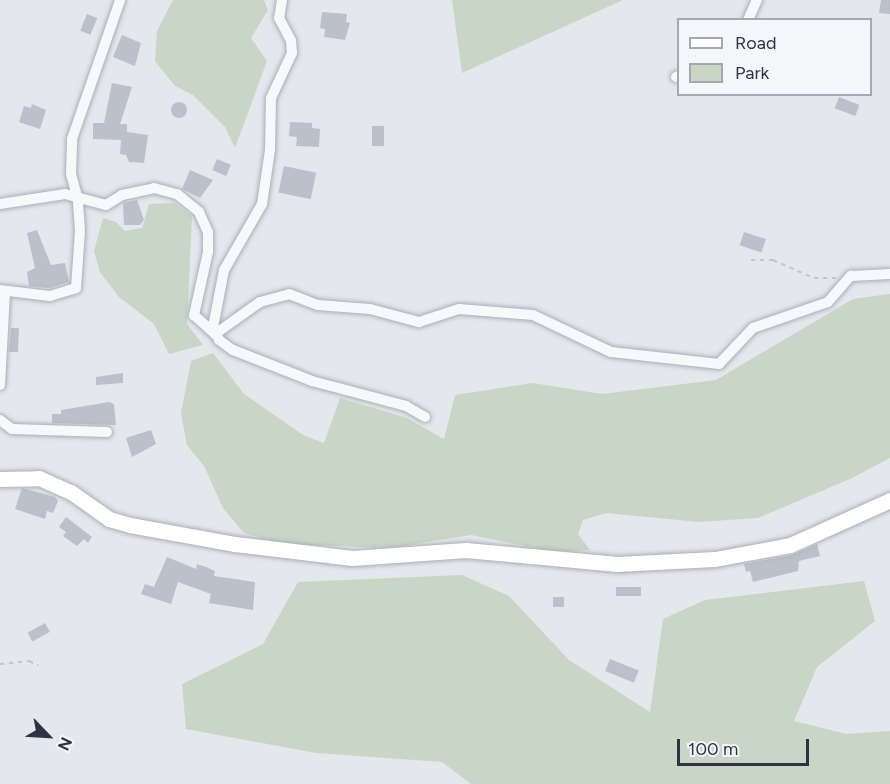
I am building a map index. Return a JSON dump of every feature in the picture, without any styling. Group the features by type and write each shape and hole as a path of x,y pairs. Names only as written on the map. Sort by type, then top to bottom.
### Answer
{"main road":[{"path":"0,479 39,478 71,492 109,519 130,525 234,544 352,558 466,550 617,564 715,559 790,545 890,500"}],"street":[{"path":"0,385 2,291 50,296 76,288 80,273 78,200 71,174 72,139 120,0"},
{"path":"216,334 214,309 224,270 262,204 270,150 271,98 292,53 291,41 279,18 282,0"},
{"path":"749,18 758,0"},
{"path":"0,204 64,194 78,200 106,205 122,195 154,188 177,194 199,212 208,232 208,252 194,315 233,350 312,381 406,406 425,417"},
{"path":"216,334 260,302 289,294 318,305 370,309 419,322 459,309 533,315 611,352 719,364 753,328 828,302 847,278 890,274"},
{"path":"0,420 12,429 107,432"}],"path":[{"path":"751,260 773,260 814,278 847,278"},
{"path":"0,664 29,661 38,665"}],"green space":[{"path":"173,0 264,0 268,10 251,38 267,61 235,148 225,127 193,95 175,86 155,61 157,31"},
{"path":"452,0 623,0 462,73"},
{"path":"174,203 192,216 187,324 203,345 169,354 154,324 119,297 100,272 94,251 103,218 116,222 125,231 142,228 149,204"},
{"path":"890,294 890,458 850,479 758,518 699,522 606,513 583,520 578,534 590,550 554,552 471,535 390,548 283,544 244,533 223,508 204,466 187,445 181,413 191,361 213,353 244,394 303,435 324,443 340,398 407,418 444,439 455,395 533,383 602,394 716,380 853,299"},
{"path":"462,575 509,596 569,660 650,712 663,619 705,600 864,581 875,621 817,667 794,721 846,734 890,731 890,784 471,784 442,762 316,753 186,729 182,684 263,644 298,582"}],"building":[{"path":"881,0 890,0 890,14 879,13"},
{"path":"322,12 347,14 346,22 350,23 345,40 324,37 325,29 320,28"},
{"path":"87,14 97,18 90,35 80,31"},
{"path":"122,35 141,43 135,66 113,57"},
{"path":"112,83 132,87 120,124 127,124 127,132 148,135 144,163 129,162 126,155 120,154 121,140 93,139 93,123 104,123"},
{"path":"839,97 860,105 855,116 835,108"},
{"path":"179,102 185,104 187,110 185,116 179,118 173,116 171,110 173,104"},
{"path":"32,104 46,110 40,129 19,122 24,106 31,108"},
{"path":"290,122 312,123 312,128 320,129 319,147 296,146 297,137 289,136"},
{"path":"372,126 384,126 384,146 372,146"},
{"path":"217,159 231,165 226,176 212,170"},
{"path":"284,166 316,173 311,199 278,192"},
{"path":"190,170 213,180 200,198 182,189"},
{"path":"137,200 144,220 140,225 124,225 123,203"},
{"path":"37,230 51,265 65,263 69,282 49,288 29,286 27,272 35,268 27,233"},
{"path":"744,232 766,239 762,252 740,245"},
{"path":"11,328 19,328 18,352 9,352"},
{"path":"123,373 123,383 96,385 96,377"},
{"path":"109,402 114,404 116,425 52,423 52,414 61,414 61,410"},
{"path":"151,430 156,444 132,457 126,438"},
{"path":"22,488 55,497 58,501 53,513 47,511 45,519 15,509"},
{"path":"66,517 92,537 88,543 84,539 77,546 63,536 66,532 59,527"},
{"path":"817,544 820,556 799,561 798,571 753,582 750,571 746,572 744,564 792,555"},
{"path":"167,557 196,569 197,564 206,567 215,571 214,576 255,582 253,610 209,603 211,594 178,582 171,604 141,594 145,584 154,587"},
{"path":"616,587 641,587 641,596 616,596"},
{"path":"553,597 564,597 564,607 553,607"},
{"path":"45,623 50,632 32,641 28,633"},
{"path":"610,659 639,671 634,683 605,671"}]}
